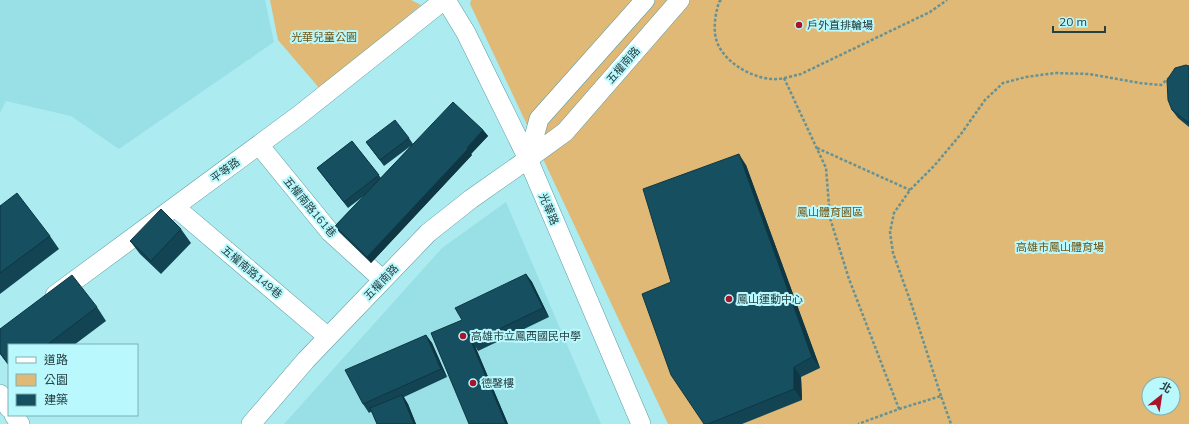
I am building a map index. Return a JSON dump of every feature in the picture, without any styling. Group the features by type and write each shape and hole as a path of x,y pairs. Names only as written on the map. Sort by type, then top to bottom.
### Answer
{"street":[{"name":"平等路","path":"43,303 176,207 298,116 445,0"},
{"name":"光華路","path":"445,0 466,33 528,159 641,424"},
{"path":"528,159 539,119 645,0"},
{"name":"五權南路","path":"251,424 306,360 428,233 472,199 565,132 680,0"},
{"name":"五權南路161巷","path":"259,145 330,232 383,280"},
{"name":"五權南路149巷","path":"176,207 328,337"},
{"path":"0,394 8,406"}],"path":[{"path":"720,0 715,17 715,34 722,52 735,66 752,75 771,79 801,74 930,12 947,0"},
{"path":"952,424 941,396 893,253 890,232 894,213 910,190 934,166 961,134 985,100 1003,83 1026,76 1055,73 1089,74 1161,85 1173,74"},
{"path":"784,78 826,168 830,218 849,279 899,409"},
{"path":"817,148 910,190"},
{"path":"858,424 941,396"}],"shaded area":[{"path":"0,0 265,0 274,42 119,149 71,116 6,101 0,113"},
{"name":"高雄市立鳳西國民中學","path":"506,202 601,424 284,424 442,248"}],"green space":[{"name":"光華兒童公園","path":"270,0 411,0 421,5 320,89 278,40"},
{"name":"鳳山體育園區","path":"471,0 1189,0 1189,424 668,424 470,4"}],"building":[{"path":"1186,65 1189,66 1189,123 1172,110 1168,100 1167,80 1175,68"},
{"path":"453,102 483,130 467,148 468,149 367,257 335,226"},
{"path":"395,120 409,138 380,160 366,142"},
{"path":"352,141 379,175 344,202 317,168"},
{"name":"鳳山運動中心","path":"739,154 812,357 794,367 794,389 708,424 704,424 671,375 642,294 671,282 643,189"},
{"path":"17,193 50,236 0,273 0,206"},
{"path":"161,209 181,229 151,261 130,241"},
{"path":"526,274 543,308 472,342 468,334 506,424 469,424 431,333 462,320 455,308"},
{"path":"72,275 97,307 48,344 8,344 8,364 0,353 0,329"},
{"path":"426,335 441,369 363,404 345,370"},
{"path":"402,395 414,424 377,424 370,408"}],"place":[{"name":"戶外直排輪場","path":"799,25"},
{"name":"鳳山運動中心","path":"729,299"},
{"name":"高雄市立鳳西國民中學","path":"463,336"},
{"name":"德馨樓","path":"473,383"}],"park label":[{"name":"高雄市鳳山體育場","path":"1060,247"}]}
